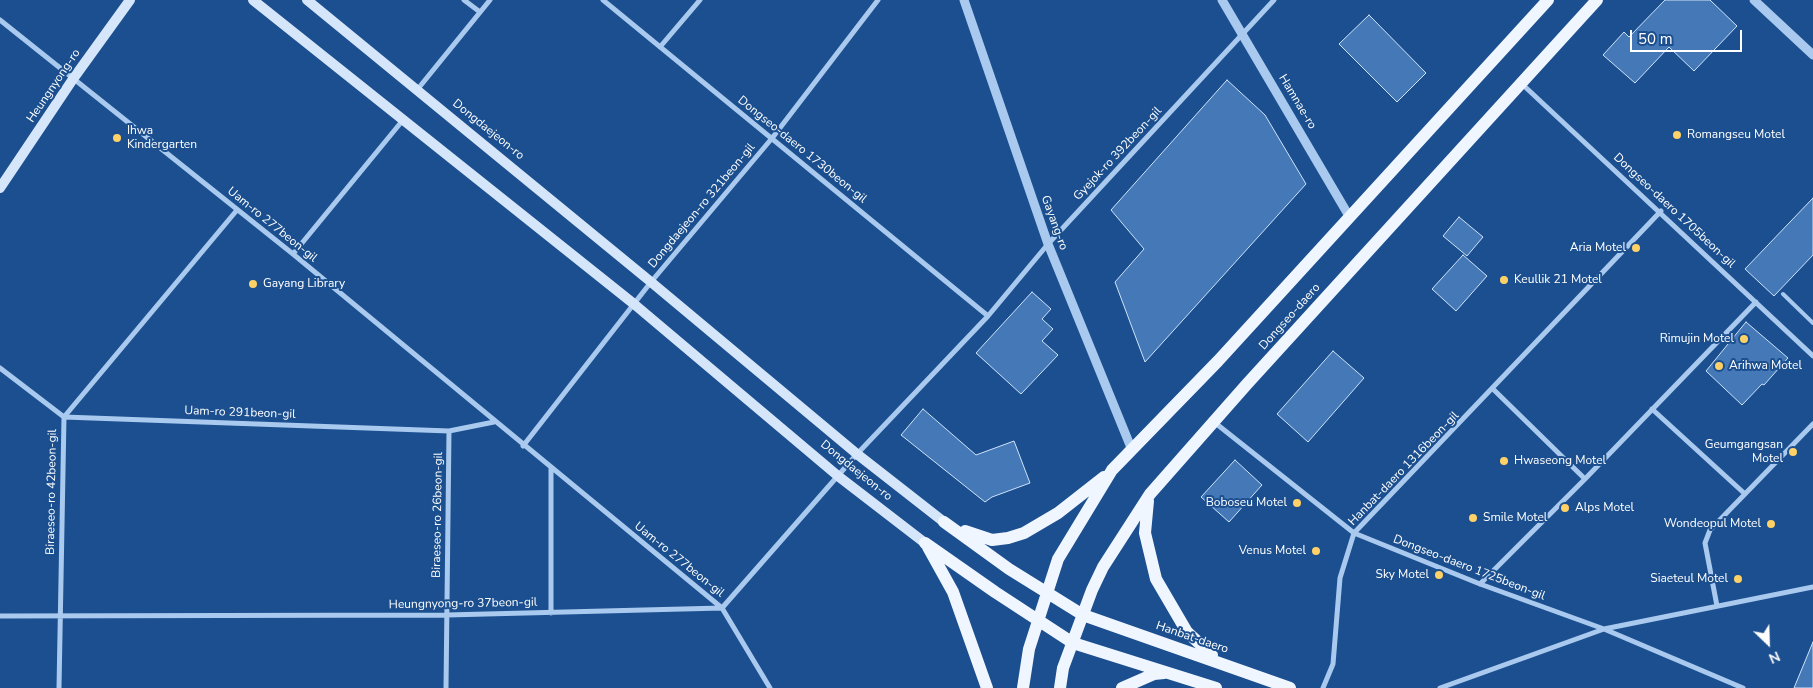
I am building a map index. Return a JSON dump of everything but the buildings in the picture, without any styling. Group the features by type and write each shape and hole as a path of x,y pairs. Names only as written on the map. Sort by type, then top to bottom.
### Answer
{"main road":[{"name":"Heungnyong-ro","path":"0,188 73,79 130,0"},
{"name":"Dongdaejeon-ro","path":"254,0 634,304 838,476 926,543 1073,642"},
{"name":"Dongdaejeon-ro","path":"307,0 651,282 857,454 944,522 1009,569 1083,615"},
{"name":"Dongseo-daero","path":"1023,688 1028,656 1038,620 1065,547 1112,470 1218,361 1548,0"},
{"name":"Dongseo-daero","path":"1060,688 1063,668 1098,578 1150,494 1520,82 1597,0"},
{"path":"944,522 983,538 1008,538 1047,521 1112,470"},
{"path":"1150,494 1145,515 1145,533 1156,579 1187,632 1203,649 1222,663"},
{"path":"926,543 953,592 988,688"},
{"name":"Hanbat-daero","path":"1083,615 1290,688"},
{"path":"1073,642 1216,688"},
{"path":"1122,688 1154,674 1167,672"}],"street":[{"path":"464,0 480,12"},
{"path":"417,90 490,0"},
{"name":"Dongseo-daero 1730beon-gil","path":"603,0 988,316"},
{"path":"660,47 700,0"},
{"name":"Dongdaejeon-ro 321beon-gil","path":"651,282 773,138 878,0"},
{"name":"Gayang-ro","path":"964,0 1048,244 1132,450"},
{"name":"Hamnae-ro","path":"1222,0 1350,216"},
{"name":"Gyejok-ro 392beon-gil","path":"857,454 988,316 1048,244 1274,0"},
{"path":"1754,0 1813,55"},
{"name":"Uam-ro 277beon-gil","path":"0,20 293,254 523,446 722,608 770,688"},
{"name":"Dongseo-daero 1705beon-gil","path":"1520,82 1661,211 1813,356"},
{"path":"293,254 403,120"},
{"name":"Biraeseo-ro 42beon-gil","path":"59,688 64,416 237,210"},
{"name":"Hanbat-daero 1316beon-gil","path":"1323,688 1333,664 1340,578 1354,533 1494,389 1661,211"},
{"path":"523,446 651,282"},
{"path":"1480,584 1585,479 1756,302"},
{"path":"0,368 64,416"},
{"path":"1494,389 1585,479"},
{"path":"1652,409 1745,494"},
{"name":"Uam-ro 291beon-gil","path":"64,416 450,432 494,422"},
{"name":"Dongseo-daero 1725beon-gil","path":"1214,421 1354,533 1480,584 1604,629 1743,688"},
{"path":"1717,606 1705,543 1710,530 1813,424"},
{"name":"Biraeseo-ro 26beon-gil","path":"446,688 450,432"},
{"path":"722,608 857,454"},
{"path":"551,468 551,613"},
{"path":"1440,688 1604,629 1813,587"},
{"name":"Heungnyong-ro 37beon-gil","path":"0,616 447,615 722,608"}],"lane":[{"path":"1783,294 1813,323"}],"place":[{"name":"Romangseu Motel","path":"1677,135"},
{"name":"Ihwa Kindergarten","path":"117,138"},
{"name":"Aria Motel","path":"1636,248"},
{"name":"Keullik 21 Motel","path":"1504,280"},
{"name":"Gayang Library","path":"253,284"},
{"name":"Rimujin Motel","path":"1744,339"},
{"name":"Arihwa Motel","path":"1719,366"},
{"name":"Geumgangsan Motel","path":"1793,452"},
{"name":"Hwaseong Motel","path":"1504,461"},
{"name":"Boboseu Motel","path":"1297,503"},
{"name":"Alps Motel","path":"1565,508"},
{"name":"Smile Motel","path":"1473,518"},
{"name":"Wondeopul Motel","path":"1771,524"},
{"name":"Venus Motel","path":"1316,551"},
{"name":"Sky Motel","path":"1439,575"},
{"name":"Siaeteul Motel","path":"1738,579"}]}
